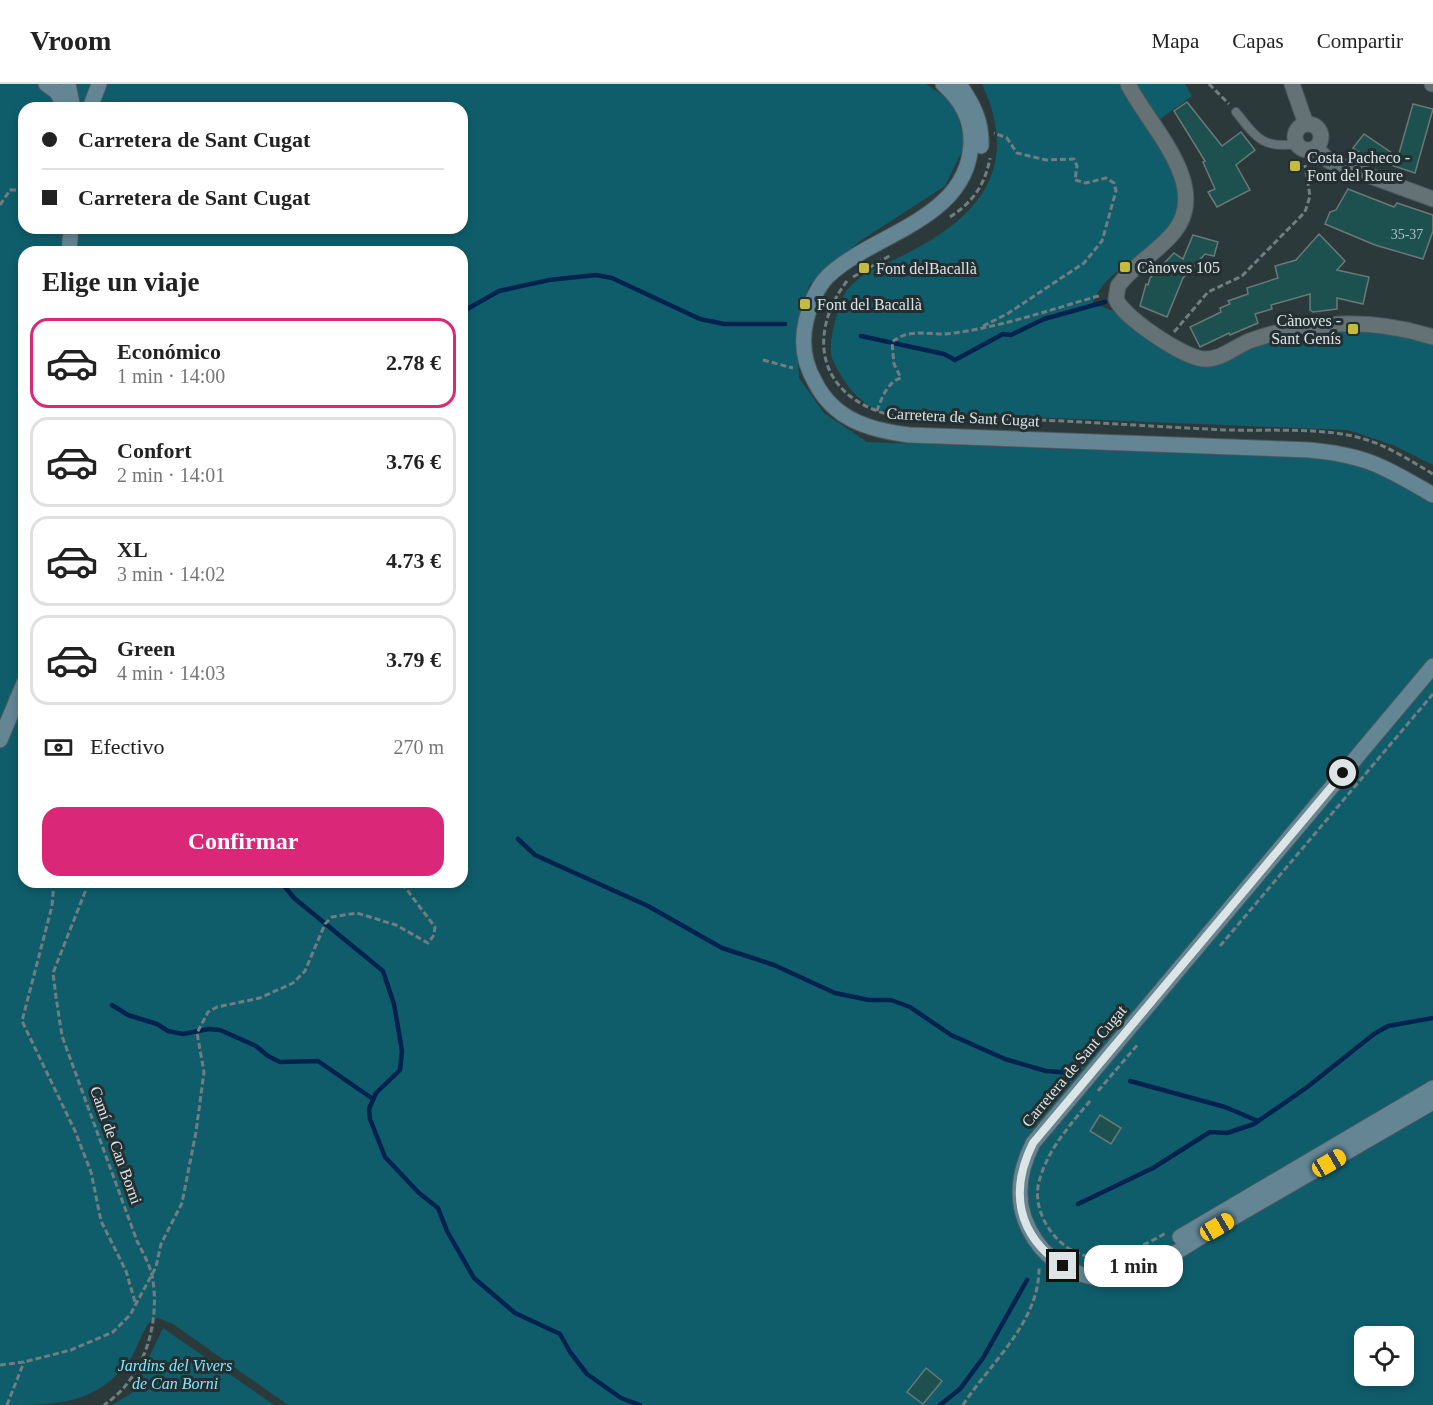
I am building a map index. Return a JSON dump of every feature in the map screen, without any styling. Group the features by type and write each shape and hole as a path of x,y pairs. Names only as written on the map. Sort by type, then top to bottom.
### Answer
{"main road":[{"path":"46,84 56,92 62,102"},
{"path":"68,84 72,102"},
{"name":"Carretera de Sant Cugat","path":"943,84 955,94 968,120 971,145 966,169 947,199 929,213 844,263 826,277 810,306 805,326 805,357 821,392 841,413 858,424 884,432 909,435 1335,452 1363,458 1384,466 1433,495"},
{"name":"Carretera de Sant Cugat","path":"959,84 975,111 981,136 978,161 968,188 939,215 852,267 828,292 819,309 814,331 816,360 826,383 842,402 862,416 887,425 1348,445 1397,464 1433,484"},
{"name":"Carretera de Sant Cugat","path":"1433,666 1033,1143 1021,1172 1019,1197 1025,1221 1038,1244 1063,1266 1086,1276 1114,1278 1129,1275 1180,1249 1433,1102"},
{"name":"Carretera de Sant Cugat","path":"1433,679 1056,1130 1036,1159 1030,1173 1028,1185 1031,1208 1042,1232 1066,1256 1091,1267 1109,1269 1127,1266 1433,1088"},
{"path":"0,740 18,697"}],"street":[{"path":"1128,84 1174,159 1185,187 1186,205 1181,223 1174,232 1122,280 1115,292 1118,303 1126,314 1189,355 1202,360 1216,357 1249,341 1275,333 1326,324 1401,329 1433,337"},
{"path":"1292,84 1306,124"},
{"path":"1316,148 1321,140 1320,131 1314,125 1306,124 1296,131 1297,144 1303,149 1316,148 1329,161 1433,199"}],"lane":[{"path":"1234,109 1258,139 1283,146 1297,144"}],"path":[{"path":"1209,84 1234,109"},
{"path":"983,326 1007,314 1084,263 1102,241 1116,191 1114,183 1106,178 1086,183 1075,180 1077,166 1074,159 1046,160 1017,153 1007,138 992,133 992,143"},
{"path":"944,221 973,199 983,183 991,153"},
{"path":"1170,336 1208,292 1242,276 1305,212 1310,196 1305,165"},
{"path":"0,205 10,190 18,190"},
{"name":"Carretera de Sant Cugat","path":"900,249 848,280 836,296 822,335 824,358 837,382 862,404 877,411 916,418 1096,422 1338,434 1364,438 1433,474"},
{"path":"877,411 887,388 896,379 901,378 892,356 892,342 897,338 915,332 945,335 983,326 1004,325 1115,292"},
{"path":"763,360 809,370"},
{"path":"1215,951 1433,694"},
{"path":"54,888 52,906 22,1021 75,1131 91,1172 100,1221 126,1271 136,1303"},
{"name":"Camí de Can Borni","path":"85,888 53,973 62,1036 104,1153 151,1273 156,1305 152,1334 130,1379 104,1405"},
{"path":"0,1365 24,1362 71,1350 113,1332 130,1315 156,1267 164,1237 182,1203 192,1155 204,1072 197,1033 201,1020 217,1007 260,998 293,983 305,971 325,924 332,917 357,913 396,925 428,943 434,935 435,927 406,888"},
{"path":"1143,1038 1054,1146 1039,1181 1038,1198 1048,1227 1061,1241 1082,1255 1096,1257 1121,1254 1176,1228"},
{"path":"963,1405 975,1392 987,1370 1015,1338 1029,1308 1039,1281 1038,1244"},
{"path":"7,1405 24,1362"}],"green space":[{"path":"0,84 926,84 955,103 965,145 945,186 860,241 809,285 797,336 799,378 824,413 867,442 1332,459 1371,470 1433,504 1433,1405 288,1405 173,1324 158,1318 150,1321 131,1358 118,1374 90,1394 59,1403 0,1405"},
{"path":"982,84 1121,84 1172,170 1178,189 1178,207 1172,224 1166,232 1102,286 1092,304 1118,313 1189,359 1327,329 1411,337 1433,342 1433,465 1393,445 1348,430 887,411 876,409 862,401 839,373 832,358 832,333 841,302 848,289 868,272 929,241 952,225 971,208 986,188 994,166 997,142 993,114"},
{"path":"1136,84 1185,84 1192,96 1160,119"},
{"name":"Jardins del Vivers de Can Borni","path":"163,1328 274,1405 112,1405 132,1393"}],"building":[{"path":"1187,102 1222,146 1241,132 1255,150 1236,165 1250,190 1217,207 1208,192 1215,189 1203,162 1205,161 1174,111"},
{"path":"1413,104 1433,109 1415,173 1376,160 1375,163 1353,148 1364,134 1398,157"},
{"path":"1348,189 1394,207 1397,203 1433,215 1433,231 1423,259 1375,245 1325,224 1330,212 1336,210"},
{"path":"1319,234 1345,261 1337,270 1369,277 1363,304 1337,298 1337,309 1313,312 1310,310 1310,294 1271,305 1272,309 1255,314 1258,323 1230,335 1229,333 1200,347 1190,327 1221,312 1220,308 1230,304 1228,301 1248,294 1247,288 1278,278 1275,266 1296,260"},
{"path":"1193,235 1218,242 1214,256 1205,254 1183,278 1167,317 1140,306 1150,278 1174,253 1183,259"},
{"path":"1100,1115 1121,1128 1111,1144 1090,1131"},
{"path":"926,1368 942,1381 923,1404 907,1392"}],"waterway":[{"path":"468,309 499,291 549,280 596,275 612,278 700,319 724,324 785,324"},
{"path":"861,336 944,354 955,360 1003,334 1011,335 1044,319 1105,302"},
{"path":"518,839 535,855 648,906 722,948 774,965 835,993 869,1000 891,1000 910,1007 951,1035 1005,1059 1046,1071 1073,1073"},
{"path":"286,888 294,898 383,971 394,1004 402,1051 400,1070 376,1093 369,1109 370,1119 385,1157 419,1193 438,1208 447,1231 474,1278 515,1313 560,1334 587,1374 621,1398 640,1405"},
{"path":"112,1005 128,1015 157,1024 168,1031 183,1034 209,1029 220,1030 256,1046 280,1062 318,1061 373,1099"},
{"path":"1078,1204 1153,1168 1210,1132 1227,1133 1254,1124 1306,1088 1374,1034 1388,1026 1433,1018"},
{"path":"1130,1081 1225,1107 1258,1121"},
{"path":"940,1405 960,1389 983,1358 1027,1280"}],"place":[{"name":"Costa Pacheco - Font del Roure","path":"1295,166"},
{"name":"Cànoves 105","path":"1125,267"},
{"name":"Font delBacallà","path":"864,268"},
{"name":"Font del Bacallà","path":"805,304"},
{"name":"Cànoves - Sant Genís","path":"1353,329"}],"route":[{"path":"1063,1266 1038,1244 1025,1221 1020,1205 1021,1172 1033,1143 1343,773"}]}
